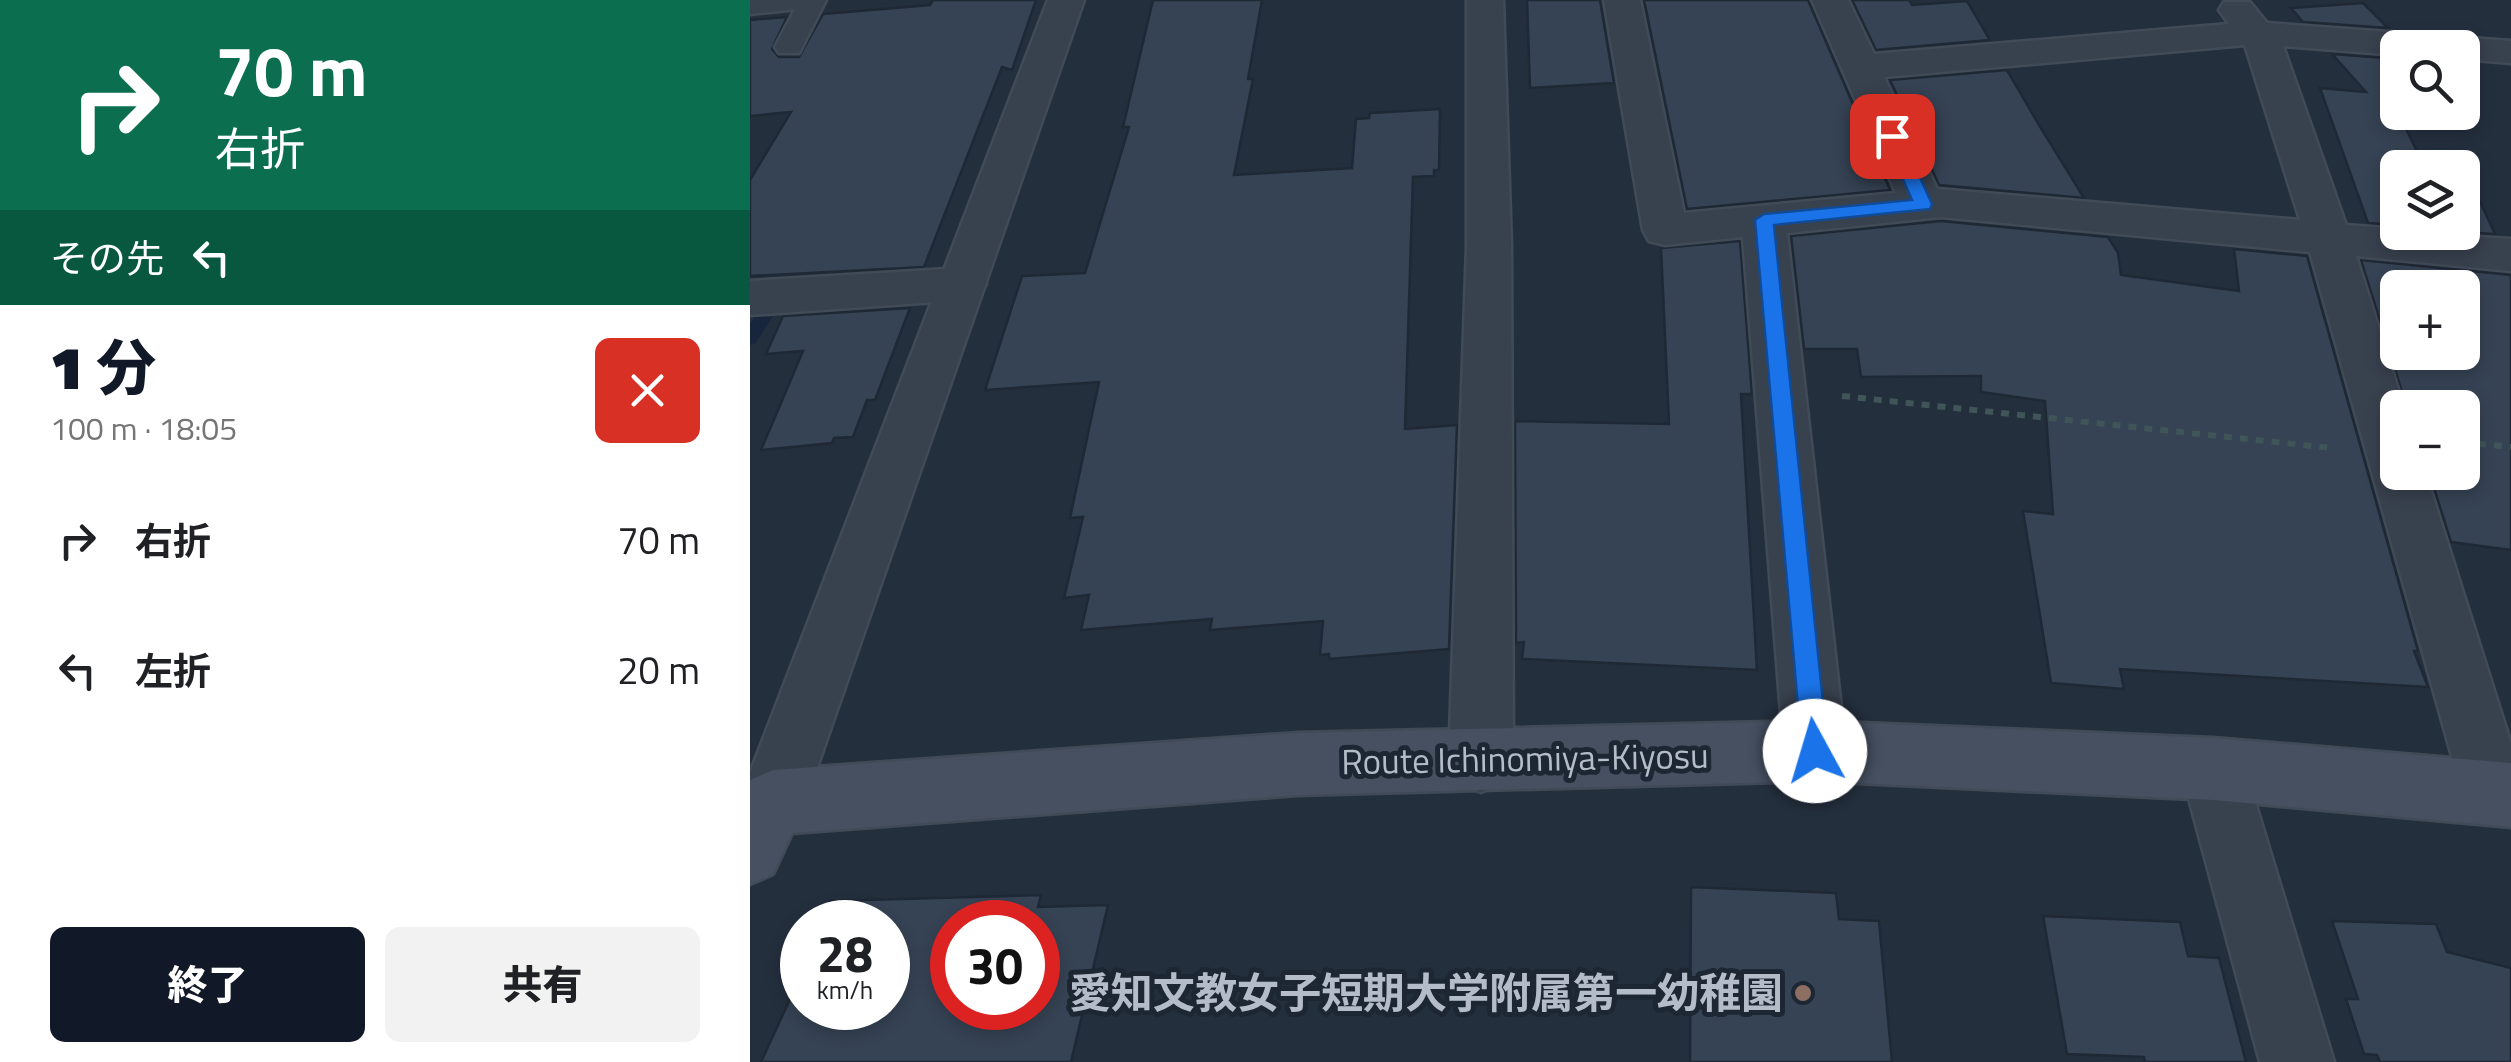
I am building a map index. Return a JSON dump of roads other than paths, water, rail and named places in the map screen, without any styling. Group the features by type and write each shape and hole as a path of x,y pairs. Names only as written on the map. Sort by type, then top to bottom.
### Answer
{"main road":[{"name":"Route Ichinomiya-Kiyosu","path":"758,819 1298,764 1815,751 2213,769 2502,794"}],"street":[{"path":"750,4 794,0"},
{"path":"758,819 963,284 1066,0"},
{"path":"1480,761 1488,244 1485,0"},
{"path":"1622,0 1664,230 1941,203 2511,256"},
{"path":"1830,0 1923,204"},
{"path":"1861,67 2242,16 2380,37"},
{"path":"2242,16 2262,41 2328,238 2380,412"},
{"path":"2480,49 2511,52"},
{"path":"1764,220 1815,751"},
{"path":"750,298 963,284"},
{"path":"2404,490 2502,794"},
{"path":"2213,769 2297,1062"}],"lane":[{"path":"789,47 813,0"}],"waterway":[{"path":"750,338 765,314"}],"place":[{"name":"愛知文教女子短期大学附属第一幼稚園","path":"1803,993"}]}
